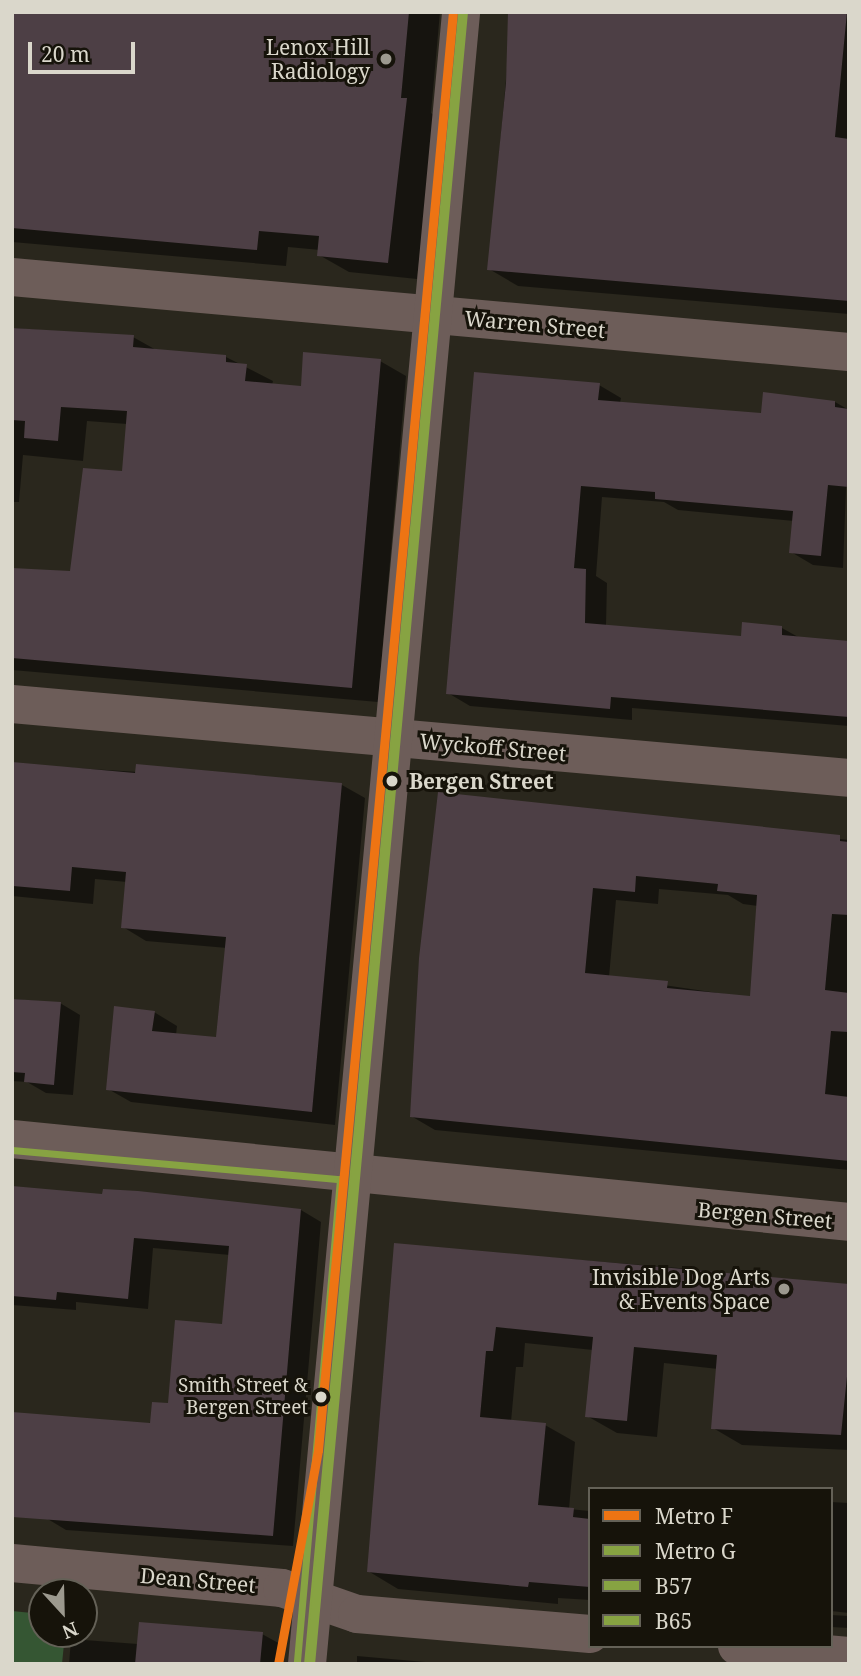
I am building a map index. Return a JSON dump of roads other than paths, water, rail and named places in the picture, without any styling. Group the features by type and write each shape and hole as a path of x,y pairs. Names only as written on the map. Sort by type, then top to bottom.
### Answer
{"street":[{"path":"307,1664 461,12"},
{"name":"Warren Street","path":"12,277 849,352"},
{"name":"Wyckoff Street","path":"12,704 849,778"},
{"name":"Bergen Street","path":"12,1139 351,1170 676,1208 849,1222"},
{"name":"Dean Street","path":"12,1563 282,1587 357,1614 588,1634"},
{"path":"759,1648 849,1656"}],"metro line":[{"name":"F","path":"278,1664 318,1450 453,12"},
{"name":"G","path":"310,1664 463,13"}],"place":[{"name":"Lenox Hill Radiology","path":"386,59"},
{"name":"Bergen Street","path":"392,781"},
{"name":"Invisible Dog Arts & Events Space","path":"784,1289"},
{"name":"Smith Street & Bergen Street","path":"321,1397"}]}
